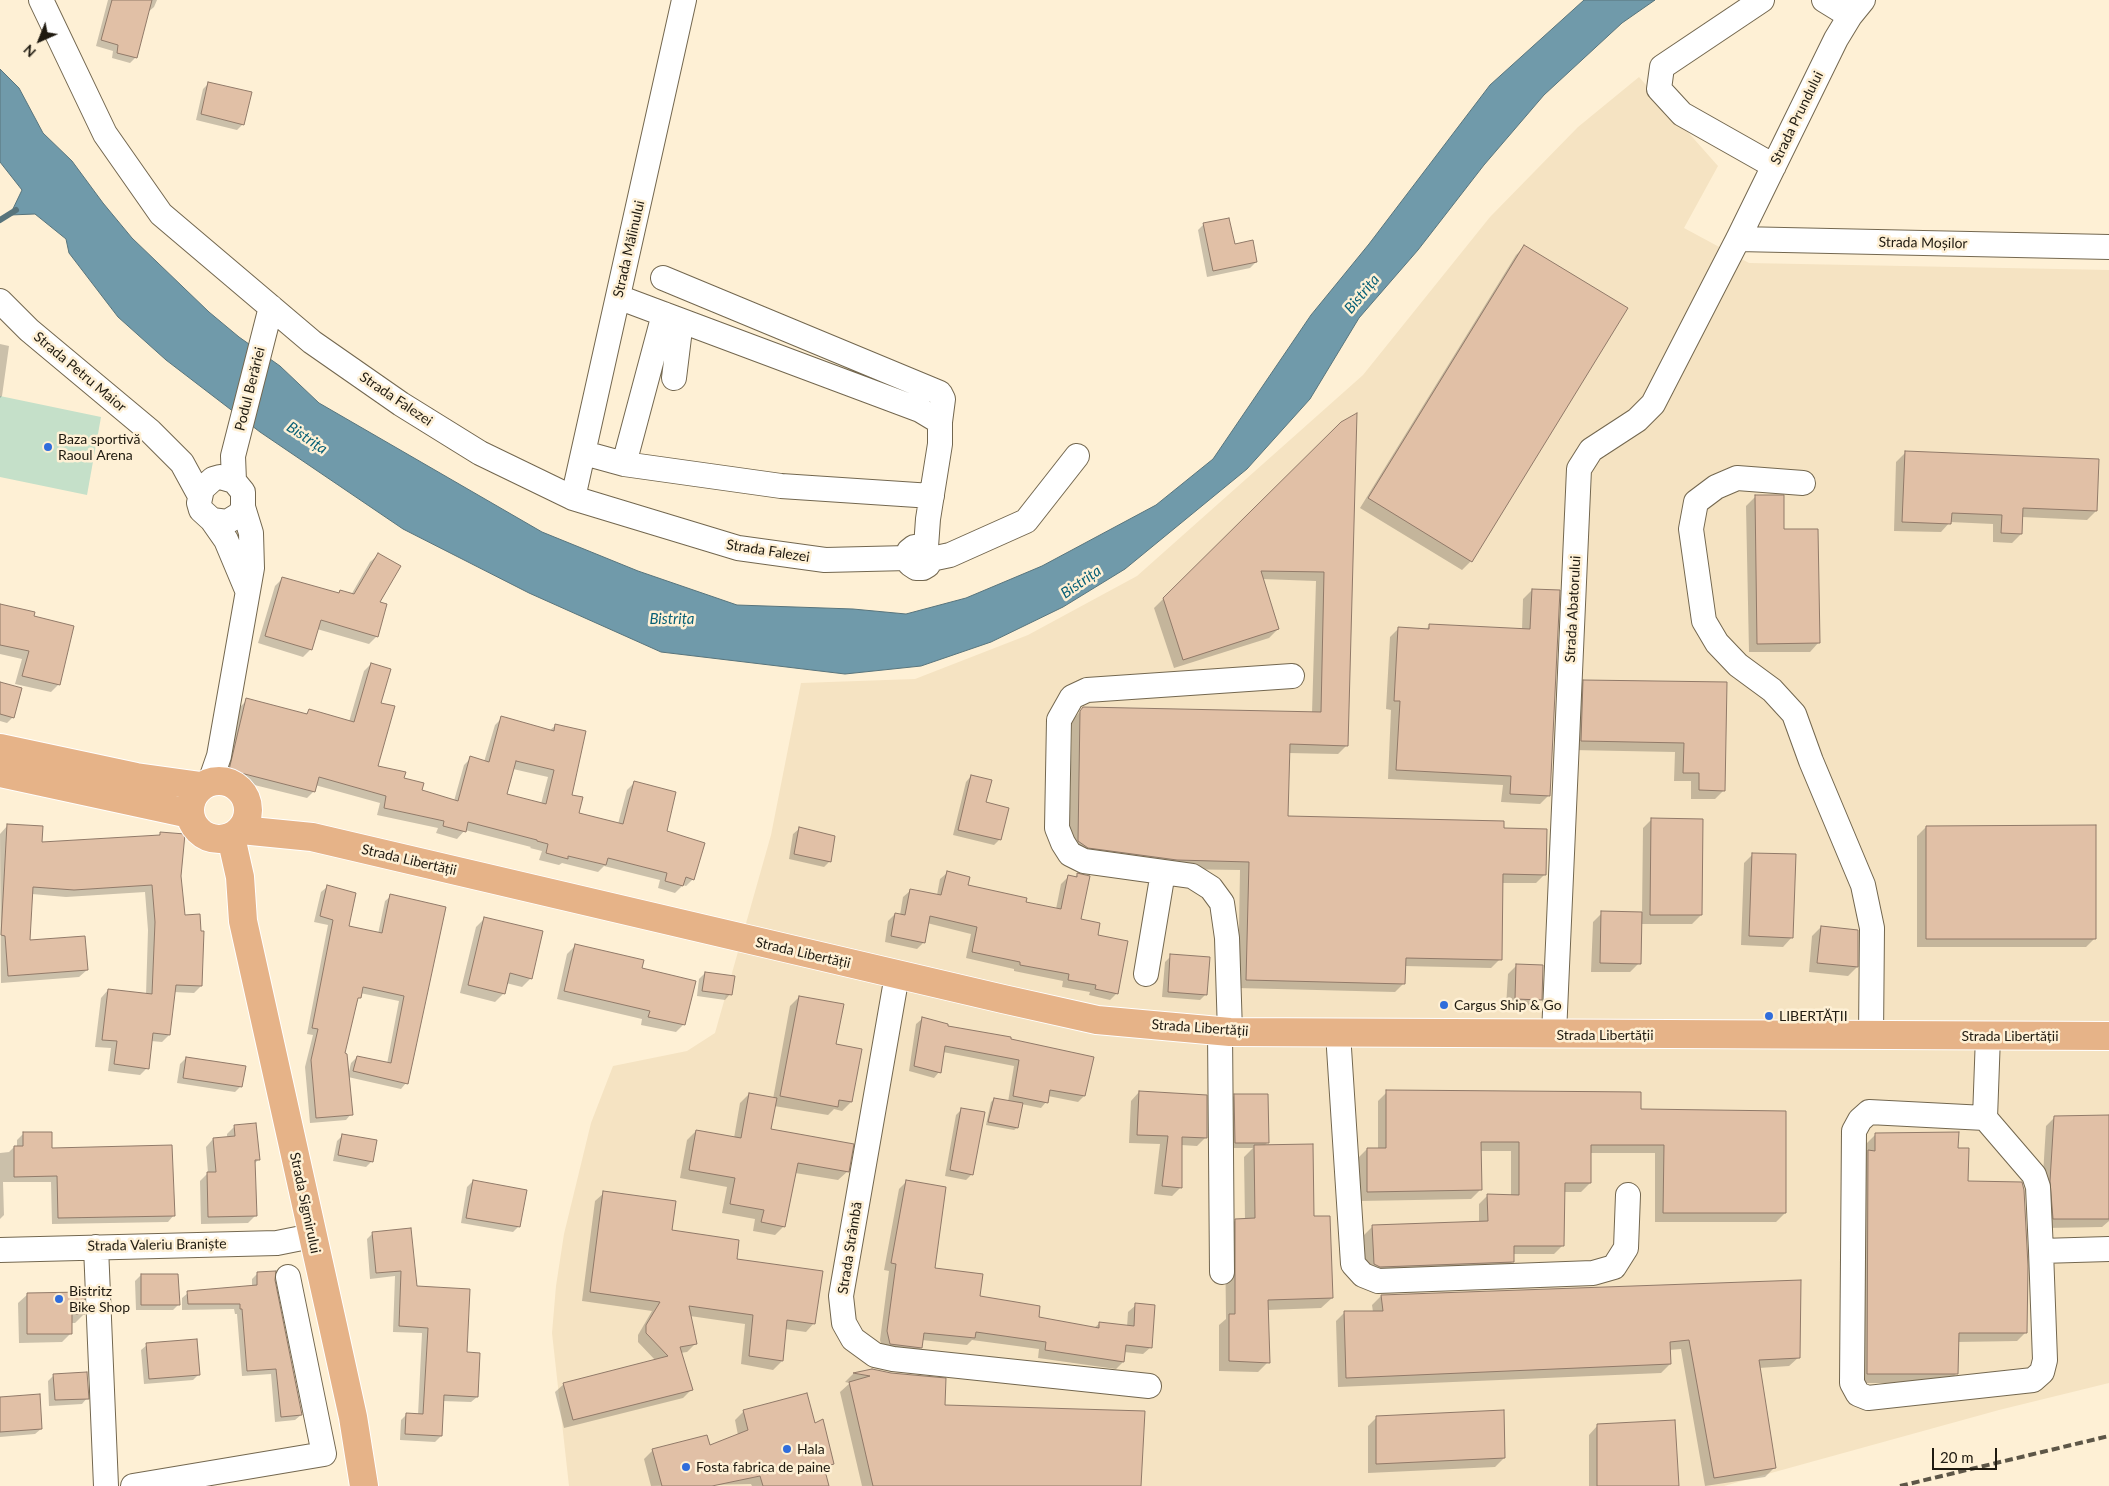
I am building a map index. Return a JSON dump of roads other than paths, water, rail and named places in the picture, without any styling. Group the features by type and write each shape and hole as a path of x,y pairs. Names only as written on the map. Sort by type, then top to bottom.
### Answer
{"main road":[{"name":"Strada Libertății","path":"0,748 136,777 221,787 312,837"},
{"path":"0,773 190,814 192,799 221,787 248,815 226,834"},
{"name":"Strada Sigmirului","path":"190,814 193,823 226,834 243,921 353,1417 364,1486"},
{"name":"Strada Libertății","path":"226,834 312,837 897,975 1097,1020 1225,1031 1338,1033 2109,1036"}],"street":[{"name":"Strada Falezei","path":"41,0 104,134 161,214 312,342 401,404 480,453 573,498 738,548 825,560 922,552 950,555 1026,521 1078,456"},
{"name":"Strada Mălinului","path":"573,498 684,0"},
{"path":"1762,0 1662,67 1659,89 1682,114 1774,166"},
{"path":"1824,0 1857,8"},
{"name":"Strada Prundului","path":"1738,239 1836,39 1857,8"},
{"name":"Strada Moșilor","path":"1738,239 2109,248"},
{"name":"Strada Abatorului","path":"1554,1034 1579,468 1591,450 1637,420 1653,404 1738,239"},
{"path":"663,278 940,393 943,399 940,444 922,552"},
{"path":"618,297 920,410 940,422"},
{"name":"Strada Petru Maior","path":"0,301 30,330 150,431 182,463 217,483"},
{"name":"Podul Berăriei","path":"217,483 234,452 271,308"},
{"path":"672,317 674,378"},
{"path":"624,464 672,317"},
{"path":"584,454 624,464 781,486 932,496"},
{"path":"1804,483 1737,478 1716,487 1696,502 1691,529 1704,621 1717,644 1738,664 1772,690 1794,714 1863,885 1872,928 1870,1036"},
{"path":"221,787 219,756 252,568 251,533 243,507 243,492 217,483 202,510 212,520 226,540 247,590"},
{"path":"212,520 227,522 240,514 243,507"},
{"path":"1222,1272 1227,938 1222,903 1211,888 1192,876 1084,861 1070,854 1057,828 1059,720 1072,697 1087,690 1292,676"},
{"path":"1146,974 1163,872"},
{"name":"Strada Strâmbă","path":"897,975 841,1296 844,1323 853,1339 875,1355 893,1359 1149,1386"},
{"path":"1338,1033 1353,1264 1363,1275 1378,1281 1593,1273 1608,1269 1614,1267 1626,1248 1628,1195"},
{"path":"1985,1118 1869,1112 1860,1120 1854,1131 1852,1383 1858,1394 1868,1398 2033,1380 2042,1372 2045,1360 2038,1187 2034,1175 1985,1118 1988,1036"},
{"name":"Strada Valeriu Braniște","path":"0,1250 277,1243 315,1247"},
{"path":"96,1247 106,1486"},
{"path":"2041,1251 2109,1249"},
{"path":"133,1486 324,1454 288,1277"}],"water":[{"name":"Bistrița","path":"1584,0 1655,0 1622,23 1544,95 1484,165 1418,250 1359,318 1310,399 1247,469 1125,569 1063,607 991,642 921,666 845,674 661,652 529,593 403,529 260,432 166,360 118,317 69,253 66,239 35,214 10,215 22,190 0,162 0,69 19,88 43,133 72,161 132,238 209,312 239,337 280,366 319,403 542,532 638,571 737,605 853,609 906,614 966,598 1042,566 1156,505 1213,459 1311,315 1369,244 1490,85"}],"waterway":[{"path":"0,220 16,210"}],"railway":[{"path":"1900,1486 2109,1436"}],"place":[{"name":"Baza sportivă Raoul Arena","path":"48,447"},
{"name":"Cargus Ship & Go","path":"1444,1005"},
{"name":"LIBERTĂȚII","path":"1769,1016"},
{"name":"Bistritz Bike Shop","path":"59,1299"},
{"name":"Hala","path":"787,1449"},
{"name":"Fosta fabrica de paine","path":"686,1467"}]}
